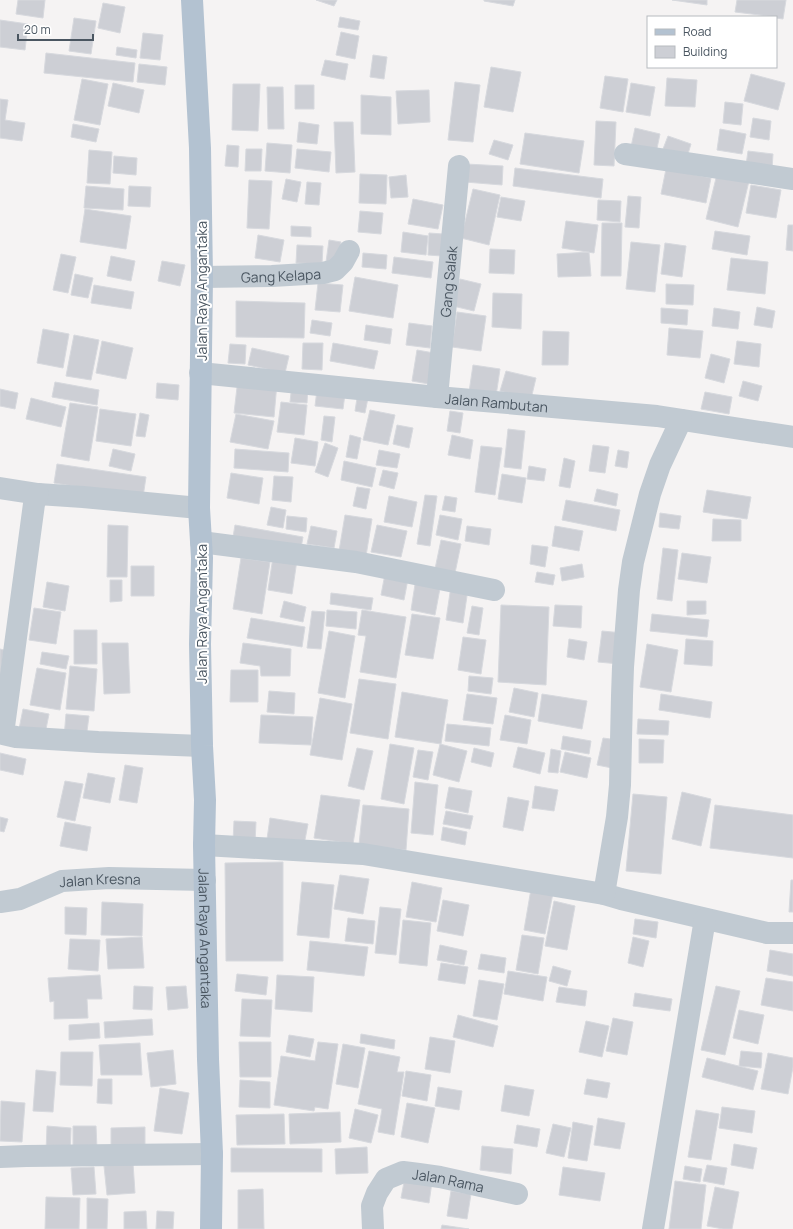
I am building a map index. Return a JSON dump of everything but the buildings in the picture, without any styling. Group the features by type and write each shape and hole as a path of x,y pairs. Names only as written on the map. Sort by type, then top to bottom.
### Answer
{"main road":[{"name":"Jalan Raya Angantaka","path":"192,0 200,148 202,277 199,508 202,558 200,644 202,746 205,800 204,845 208,1059 212,1154 211,1229"}],"street":[{"path":"626,154 793,179"},
{"name":"Gang Salak","path":"437,397 459,166"},
{"name":"Gang Kelapa","path":"202,277 323,273 335,270 343,262 349,252"},
{"name":"Jalan Rambutan","path":"200,372 437,397 657,416 793,437"},
{"path":"604,894 617,817 620,785 623,667 633,562 650,494 657,473 681,420"},
{"path":"0,488 38,494 199,508"},
{"path":"38,494 34,504 1,734 16,737 90,742 202,746"},
{"path":"201,542 356,562 494,590"},
{"path":"204,845 363,854 604,894 767,933 793,933"},
{"name":"Jalan Kresna","path":"0,902 20,899 62,881 110,878 205,880"},
{"path":"653,1229 705,919"},
{"path":"0,1157 212,1154"},
{"name":"Jalan Rama","path":"373,1229 372,1206 377,1193 386,1179 403,1172 440,1177 517,1194"}]}
